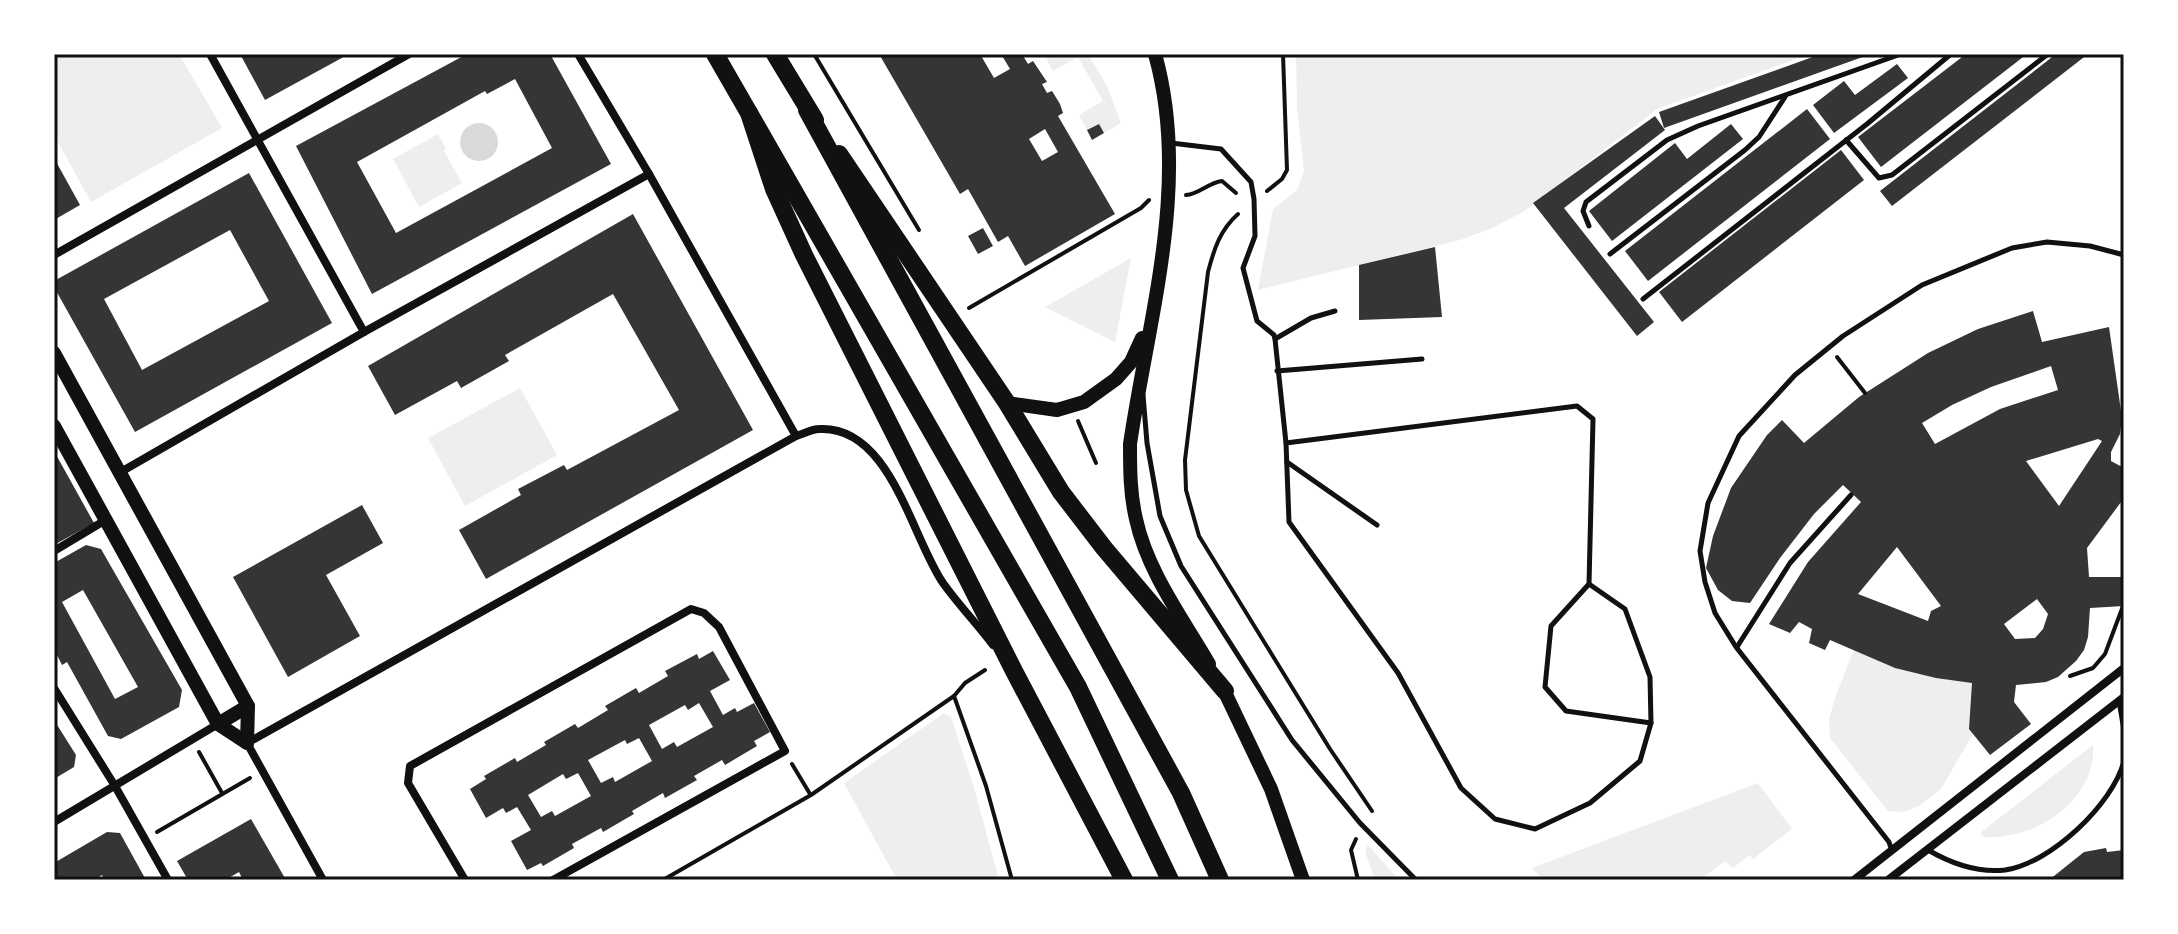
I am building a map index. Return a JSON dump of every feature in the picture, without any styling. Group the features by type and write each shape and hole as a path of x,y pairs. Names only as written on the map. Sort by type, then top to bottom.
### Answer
{"main road":[{"path":"715,54 1078,687 1170,880"},
{"path":"775,54 1181,793 1220,880"},
{"path":"807,110 895,234 1075,511 1225,691"},
{"path":"749,113 774,189 804,255 1014,671 1124,880"}],"street":[{"path":"210,54 364,332"},
{"path":"54,255 409,54"},
{"path":"578,54 796,436"},
{"path":"1155,54 1168,115 1168,211 1130,444 1136,522 1150,559 1225,691 1271,789 1303,880"},
{"path":"119,473 364,332 649,174"},
{"path":"1007,403 1057,410 1084,402 1116,379 1131,362 1151,320"},
{"path":"54,353 248,706 247,743 323,880"},
{"path":"54,426 218,724 247,743"},
{"path":"247,743 796,436 818,429 850,434 881,460 942,582 1014,671"},
{"path":"54,551 104,521"},
{"path":"465,880 408,783 410,766 691,609 704,613 719,627 785,751 553,880"},
{"path":"1854,880 2124,668"},
{"path":"54,688 115,786 168,880"},
{"path":"1888,880 2121,699"},
{"path":"54,822 248,706"}],"lane":[{"path":"1589,226 1583,211 1586,202 1667,140 1698,126 1901,54"},
{"path":"1643,299 1951,54"},
{"path":"1846,140 1868,169 1879,178 1892,175 2048,54"},
{"path":"1610,254 1745,150 1759,137 1785,96"},
{"path":"1170,143 1221,149 1251,182 1255,236 1243,268 1257,321 1275,339 1286,443 1289,522 1398,673 1461,788 1495,819 1535,829 1590,803 1640,761 1651,723 1650,677 1625,609 1589,584"},
{"path":"1892,851 1889,842 1736,647 1715,613 1705,582 1700,551 1708,503 1739,436 1795,375 1843,336 1922,285 2012,248 2047,242 2090,246 2124,255"},
{"path":"1275,339 1311,318 1335,311"},
{"path":"1277,371 1422,359"},
{"path":"1141,375 1148,454 1160,516 1181,566 1292,740 1366,829 1416,880"},
{"path":"1286,443 1577,406 1593,419 1589,584 1551,626 1545,687 1566,711 1651,723"},
{"path":"1287,462 1377,525"},
{"path":"1736,647 1790,563 1851,495"},
{"path":"2121,699 2124,730"},
{"path":"1927,850 1947,861 1979,870 2007,869 2030,861 2053,848 2090,817 2120,776 2124,761"}],"path":[{"path":"1283,54 1287,170 1282,179 1254,199 1230,222 1215,244 1208,272 1185,460 1186,490 1199,536 1330,749 1374,813 1375,819 1354,841 1351,850 1358,880"},
{"path":"1183,195 1195,195 1208,185 1222,181 1234,189 1247,206"},
{"path":"960,313 1141,208 1147,200 1155,199"},
{"path":"1846,349 1836,357 1865,393"},
{"path":"1076,415 1096,463"},
{"path":"2070,676 2093,668 2105,654 2123,606"},
{"path":"663,880 811,795 954,696 965,683 985,670"},
{"path":"954,696 986,786 1012,880"},
{"path":"191,740 223,794"},
{"path":"785,751 811,795"},
{"path":"145,839 262,772"}],"shaded area":[{"path":"54,54 179,54 222,128 91,202 54,135"},
{"path":"1044,54 1088,54 1107,86 1121,123 1104,133 1099,124 1087,130 1079,115 1103,101 1078,57 1053,71"},
{"path":"1296,54 1810,54 1657,109 1523,212 1492,228 1460,240 1258,290 1273,209 1297,190 1304,171 1297,107"},
{"path":"479,123 492,129 498,142 492,155 479,161 466,155 460,142 466,129"},
{"path":"438,134 462,183 419,207 393,159"},
{"path":"1131,258 1115,342 1045,307"},
{"path":"520,388 557,455 465,506 428,438"},
{"path":"1861,632 1981,666 1978,725 1941,789 1919,806 1904,812 1888,811 1830,738 1829,719 1836,695"},
{"path":"944,713 951,717 999,880 897,880 844,783"},
{"path":"2093,745 2092,765 2085,783 2059,813 2023,832 1984,837 1980,833"},
{"path":"1758,783 1792,829 1753,859 1750,855 1733,868 1725,861 1699,880 1543,880 1532,868"},
{"path":"1368,845 1399,880 1375,880 1365,851"}],"building":[{"path":"240,54 349,54 265,100"},
{"path":"467,54 550,54 611,164 372,294 296,146","holes":["515,79 552,148 396,233 357,162 485,91 487,94"]},
{"path":"879,54 980,54 994,78 1010,69 1001,54 1022,54 1028,64 1033,61 1047,82 1042,84 1047,93 1052,91 1060,104 1063,113 1058,116 1115,214 1025,266 1008,236 998,242 968,189 960,194","holes":["1045,129 1058,152 1042,161 1029,139"]},
{"path":"1821,54 1871,54 1664,128 1659,112"},
{"path":"1966,54 2027,54 1881,167 1858,137"},
{"path":"2056,54 2088,54 1892,206 1880,191"},
{"path":"1897,64 1908,78 1834,133 1813,105 1844,81 1855,95"},
{"path":"1807,109 1830,139 1648,281 1625,251"},
{"path":"1655,116 1665,130 1564,208 1654,322 1637,336 1533,203"},
{"path":"1099,124 1104,133 1092,140 1087,130"},
{"path":"1731,124 1743,139 1612,241 1589,211 1675,143 1687,159"},
{"path":"1841,150 1864,180 1682,322 1659,292"},
{"path":"54,158 80,205 54,220"},
{"path":"249,173 332,323 135,432 54,287 54,281","holes":["230,230 269,301 142,370 104,299"]},
{"path":"633,214 753,430 486,579 459,530 521,495 518,489 564,465 567,470 679,410 613,294 505,355 509,361 461,388 457,381 395,415 368,366"},
{"path":"983,228 993,246 978,254 968,236"},
{"path":"1435,247 1442,317 1359,320 1359,265"},
{"path":"2033,311 2042,342 2109,327 2122,418 2111,461 2124,468 2124,498 2087,548 2089,577 2124,577 2124,606 2090,608 2088,637 2076,661 2058,677 2046,682 2016,685 2014,702 2031,724 1990,755 1969,729 1972,683 1895,668 1830,640 1825,650 1809,643 1812,629 1799,622 1790,633 1769,624 1808,562 1861,502 1843,485 1814,514 1750,603 1732,601 1718,590 1706,568 1713,536 1731,488 1767,435 1782,420 1804,443 1859,397 1928,353 1978,329","holes":["2051,366 2058,390 2000,409 1935,444 1922,423 1991,387","2098,439 2102,441 2059,506 2026,461","1897,547 1941,606 1931,611 1928,621 1858,594","2037,599 2048,614 2043,629 2035,638 2015,639 2004,624"]},
{"path":"54,451 94,523 54,545"},
{"path":"362,505 383,543 326,575 360,636 288,677 233,577"},
{"path":"86,545 101,549 182,690 179,707 121,739 108,736 67,662 62,665 54,649 54,563","holes":["83,590 138,687 115,699 62,602"]},
{"path":"713,651 730,680 710,691 723,715 754,703 770,732 754,741 757,746 725,765 722,760 694,776 697,780 665,798 663,793 603,832 601,828 572,844 574,848 543,866 541,863 527,870 511,841 531,830 517,807 506,813 503,808 486,818 470,789 486,779 484,776 515,758 517,762 575,724 578,728 608,710 605,706 636,688 639,693 668,676 665,671 697,654 699,659","holes":["699,703 713,727 677,747 674,742 662,749 649,725 685,705 688,710","639,738 652,761 615,782 613,777 601,783 588,760 625,740 627,744","578,773 591,796 555,816 552,811 541,817 528,795 563,774 566,779"]},
{"path":"54,720 76,755 74,767 54,779"},
{"path":"251,819 286,880 243,880 239,872 225,880 188,880 177,861"},
{"path":"107,832 120,833 146,880 105,880 102,875 94,880 54,880 54,863"},
{"path":"2106,848 2107,852 2124,850 2124,880 2049,880 2084,852"}]}
